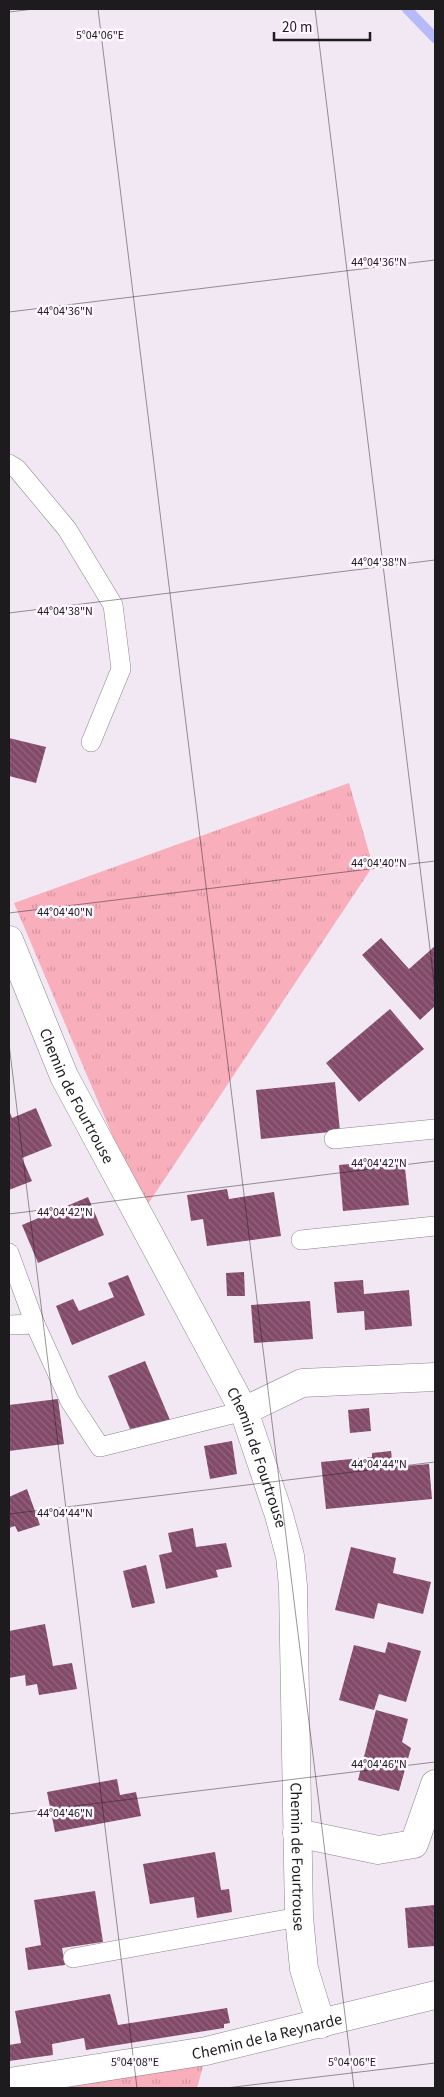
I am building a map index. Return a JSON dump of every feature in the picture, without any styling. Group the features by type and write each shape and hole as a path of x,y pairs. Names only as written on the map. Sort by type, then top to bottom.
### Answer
{"street":[{"name":"Chemin de Fourtrouse","path":"9,941 64,1076 244,1411 279,1515 290,1556 296,1672 299,1917 304,1969 321,2024"},
{"path":"244,1411 302,1383 435,1377"},
{"path":"297,1833 378,1850 414,1844 435,1784"},
{"name":"Chemin de la Reynarde","path":"9,2082 206,2051 435,1995"}],"lane":[{"path":"9,464 17,469 68,529 114,605 120,669 91,742"},
{"path":"334,1139 435,1129"},
{"path":"301,1240 435,1226"},
{"path":"9,1253 35,1324 70,1401 100,1447 244,1411"},
{"path":"9,1325 35,1324"},
{"path":"73,1958 299,1917"}],"green space":[{"path":"349,783 373,866 144,1210 14,903"},
{"path":"205,2059 197,2088 38,2088"}],"building":[{"path":"9,738 46,747 36,783 9,776"},
{"path":"381,938 409,969 435,946 435,1006 420,1020 362,955"},
{"path":"390,1009 424,1049 359,1102 326,1063"},
{"path":"335,1082 340,1131 261,1139 256,1090"},
{"path":"36,1108 52,1146 22,1158 32,1181 9,1190 9,1110 12,1118"},
{"path":"404,1159 409,1205 343,1211 339,1165"},
{"path":"227,1189 229,1199 274,1192 281,1236 207,1246 203,1219 191,1221 187,1195"},
{"path":"88,1197 104,1235 38,1263 22,1225"},
{"path":"244,1272 245,1296 227,1296 226,1273"},
{"path":"128,1275 145,1315 72,1345 56,1306 73,1299 79,1311 114,1297 108,1283"},
{"path":"363,1280 364,1294 409,1290 412,1326 365,1330 364,1311 337,1313 334,1282"},
{"path":"310,1301 313,1339 254,1343 251,1305"},
{"path":"145,1361 170,1420 130,1429 108,1376"},
{"path":"58,1399 64,1444 9,1451 9,1405"},
{"path":"369,1408 371,1431 350,1433 348,1410"},
{"path":"232,1441 237,1474 210,1479 204,1446"},
{"path":"391,1451 393,1467 429,1464 432,1499 326,1509 321,1462 372,1457 372,1453"},
{"path":"27,1489 40,1525 18,1532 15,1526 9,1528 9,1497"},
{"path":"193,1528 196,1547 226,1543 232,1567 216,1570 218,1577 166,1589 159,1555 172,1552 168,1533"},
{"path":"351,1547 396,1558 393,1573 431,1582 423,1614 378,1603 374,1619 335,1610"},
{"path":"146,1565 155,1603 132,1608 123,1571"},
{"path":"45,1624 53,1666 72,1663 77,1689 39,1695 37,1684 26,1686 25,1675 9,1678 9,1631"},
{"path":"388,1642 421,1651 406,1702 379,1694 374,1710 339,1700 354,1645 385,1653"},
{"path":"376,1710 408,1719 402,1742 411,1748 399,1791 358,1780"},
{"path":"117,1779 120,1795 136,1792 141,1816 55,1832 47,1792"},
{"path":"215,1852 221,1890 229,1889 232,1912 197,1918 194,1897 150,1904 143,1864"},
{"path":"95,1891 103,1942 62,1948 65,1965 28,1970 25,1948 41,1945 34,1900"},
{"path":"435,1905 435,1946 408,1948 405,1908"},
{"path":"110,1994 118,2025 227,2008 230,2023 224,2024 224,2028 86,2050 84,2038 52,2044 53,2055 9,2061 9,2045 21,2043 15,2011"}],"waterway":[{"path":"407,9 435,38"}]}
